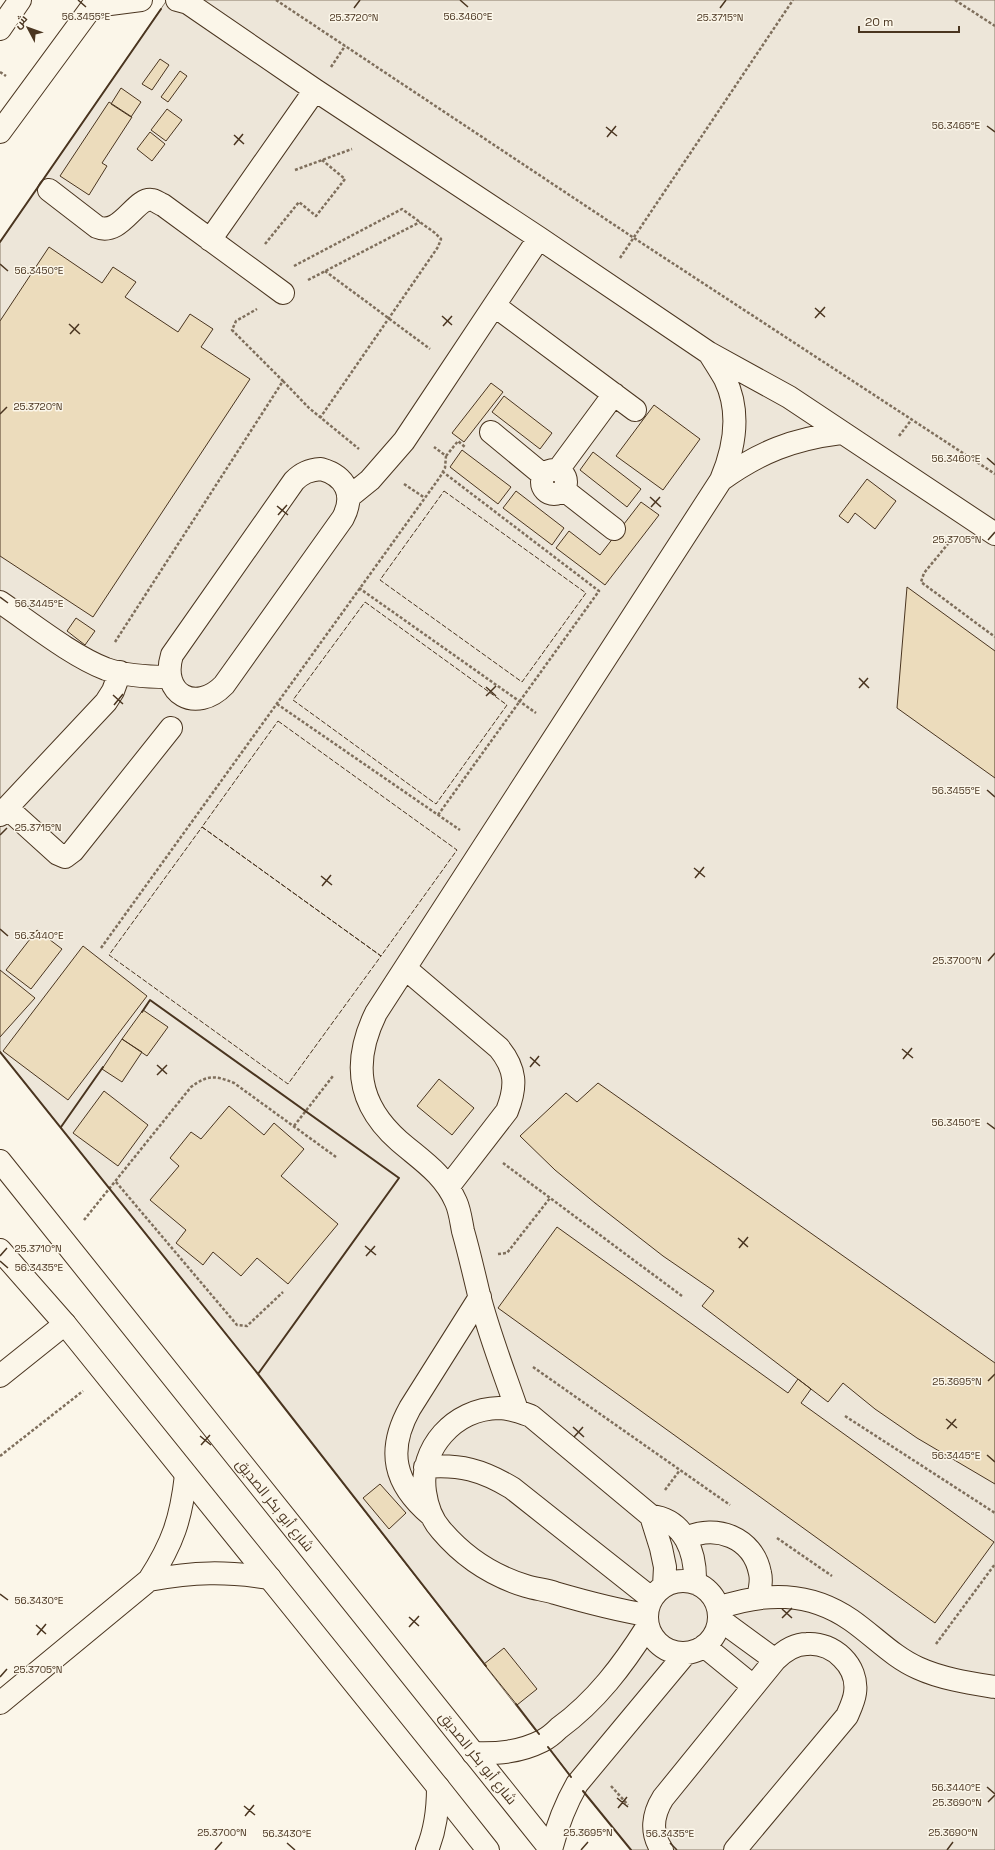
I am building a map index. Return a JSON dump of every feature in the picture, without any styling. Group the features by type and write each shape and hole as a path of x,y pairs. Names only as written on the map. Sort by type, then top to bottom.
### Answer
{"main road":[{"path":"0,29 20,0"},
{"path":"0,132 94,4 110,4 141,0"},
{"path":"162,0 180,1 540,238 708,353 782,393 995,534"},
{"path":"210,240 315,90"},
{"path":"49,190 101,229 110,229 147,200 152,200 163,205 274,287"},
{"path":"349,497 382,468 412,431 540,238"},
{"path":"495,306 635,410"},
{"path":"517,1410 480,1297 457,1204 449,1186 439,1174 382,1125 370,1107 363,1086 361,1065 363,1047 368,1030 376,1014 721,480 730,460 734,438 735,416 725,379 708,353"},
{"path":"555,478 614,394"},
{"path":"491,432 555,478 614,529"},
{"path":"721,480 742,464 790,442 815,436 841,433"},
{"path":"321,469 331,472 339,478 346,487 349,497 348,508 343,518 224,685 216,693 206,698 194,699 183,695 174,688 169,678 169,666 172,655 294,480 301,474 311,470 321,469"},
{"path":"0,602 72,651 110,669 136,676 169,678"},
{"path":"110,669 113,691 106,702 3,812 58,854 65,856 73,851 171,728"},
{"path":"406,969 500,1048 507,1058 512,1070 514,1083 513,1097 507,1111 449,1186"},
{"name":"شارع أبو بكر الصديق","path":"0,1161 551,1850"},
{"path":"0,1250 104,1373 488,1850"},
{"path":"431,1516 417,1504 406,1488 399,1471 396,1452 398,1437 402,1422 410,1408 480,1297"},
{"path":"0,1376 64,1324"},
{"path":"551,1850 556,1827 565,1804 577,1784 695,1650 712,1639 718,1614 713,1597 705,1588 695,1583 679,1581 652,1606 621,1611 526,1586 503,1577 482,1566 460,1549 440,1530 431,1516 426,1500 424,1483 425,1467 430,1451 440,1436 451,1424 466,1415 482,1410 500,1408 517,1410 531,1416 651,1516 662,1518 675,1526 686,1538 693,1552 696,1568 695,1583"},
{"path":"425,1467 444,1465 479,1471 512,1488 652,1606 655,1642 670,1651 695,1650 753,1686"},
{"path":"0,1704 149,1580 164,1557 175,1531 183,1503 186,1475"},
{"path":"473,1753 497,1754 520,1750 544,1741 569,1722 592,1700 612,1678 631,1653 652,1606 665,1567 662,1548 651,1516"},
{"path":"686,1538 697,1533 708,1532 732,1536 742,1543 750,1552 760,1573 758,1597"},
{"path":"149,1580 209,1572 270,1578"},
{"path":"718,1614 758,1597 786,1596 804,1598 824,1605 851,1620 888,1649 919,1668 958,1681 995,1687"},
{"path":"718,1614 775,1660"},
{"path":"662,1850 655,1835 654,1822 656,1809 663,1798 775,1660 794,1646 819,1644 842,1656 850,1667 854,1678 856,1691 853,1704 847,1716 734,1850"},
{"path":"427,1850 433,1837 438,1813 438,1787"}],"path":[{"path":"276,0 634,238 995,474"},
{"path":"604,282 793,0"},
{"path":"956,0 995,26"},
{"path":"292,171 386,136"},
{"path":"247,266 299,202 316,216 345,179 322,160"},
{"path":"320,418 441,243 440,239 435,233 402,208 274,287 236,321 232,330 320,418 382,468 425,498"},
{"path":"274,287 324,271 420,222"},
{"path":"324,271 454,367"},
{"path":"110,669 283,381"},
{"path":"101,948 443,472 446,456 412,431"},
{"path":"438,815 599,591 443,472"},
{"path":"969,517 924,573 921,582 995,637"},
{"path":"360,588 560,729"},
{"path":"277,704 484,846"},
{"path":"294,1126 335,1074"},
{"path":"65,1242 116,1182 190,1087 200,1080 210,1077 222,1078 234,1083 336,1157"},
{"path":"480,1147 682,1296"},
{"path":"116,1182 237,1325 242,1327 247,1326 283,1292"},
{"path":"470,1258 507,1253 550,1198"},
{"path":"530,1365 731,1506"},
{"path":"0,1456 104,1373"},
{"path":"845,1416 995,1513"},
{"path":"776,1537 834,1578"},
{"path":"919,1668 995,1564"}],"shaded area":[{"path":"167,0 995,0 995,1850 631,1850 577,1784 258,1374 0,1052 0,242"}],"building":[{"path":"160,59 169,65 152,90 142,84"},
{"path":"180,71 187,76 168,102 161,97"},
{"path":"121,88 141,102 131,117 111,104"},
{"path":"109,102 132,117 102,163 107,166 89,195 60,176"},
{"path":"167,109 182,120 166,141 151,130"},
{"path":"150,132 165,144 152,161 137,149"},
{"path":"49,247 102,283 113,267 136,282 125,297 178,332 190,314 213,329 201,347 250,379 93,617 0,556 0,321"},
{"path":"491,383 503,392 464,442 452,433"},
{"path":"504,396 552,433 540,449 492,412"},
{"path":"654,405 700,439 663,490 616,456"},
{"path":"462,450 511,487 498,504 450,467"},
{"path":"593,452 641,489 627,507 580,470"},
{"path":"867,479 896,501 875,529 855,513 848,523 839,516"},
{"path":"516,491 564,528 552,545 503,508"},
{"path":"641,502 659,515 605,585 556,548 569,531 600,555"},
{"path":"907,587 995,651 995,778 897,708"},
{"path":"76,618 95,631 85,645 67,631"},
{"path":"37,930 62,949 31,989 6,970"},
{"path":"83,946 147,996 68,1100 3,1051"},
{"path":"0,970 35,998 0,1037"},
{"path":"143,1010 168,1027 147,1056 122,1039"},
{"path":"122,1039 142,1052 122,1082 102,1069"},
{"path":"439,1079 474,1108 452,1135 417,1106"},
{"path":"598,1083 995,1363 995,1484 917,1438 875,1409 843,1383 828,1402 702,1306 714,1291 663,1256 595,1203 555,1170 520,1136 566,1093 577,1102"},
{"path":"104,1091 148,1125 118,1166 73,1133"},
{"path":"229,1106 264,1135 274,1123 304,1149 281,1176 338,1224 288,1284 257,1258 241,1276 213,1252 203,1265 176,1243 186,1230 150,1200 179,1166 170,1158 191,1132 201,1139"},
{"path":"557,1227 788,1393 798,1379 811,1389 801,1403 994,1542 935,1623 498,1308"},
{"path":"380,1484 406,1513 389,1529 363,1498"},
{"path":"504,1648 537,1689 517,1705 484,1664"}],"fence":[{"path":"444,491 586,593 522,682 380,580 444,491"},
{"path":"365,602 507,705 436,804 293,700 365,602"},
{"path":"278,721 457,850 381,956 202,827 278,721"},
{"path":"202,827 381,956 288,1084 109,955 202,827"}],"wall":[{"path":"0,242 161,9"},
{"path":"142,1012 150,1000 399,1178 258,1374"},
{"path":"0,1052 258,1374 486,1666"},
{"path":"61,1127 103,1067"},
{"path":"516,1704 539,1734"},
{"path":"548,1747 571,1777"},
{"path":"583,1791 631,1850"}]}
